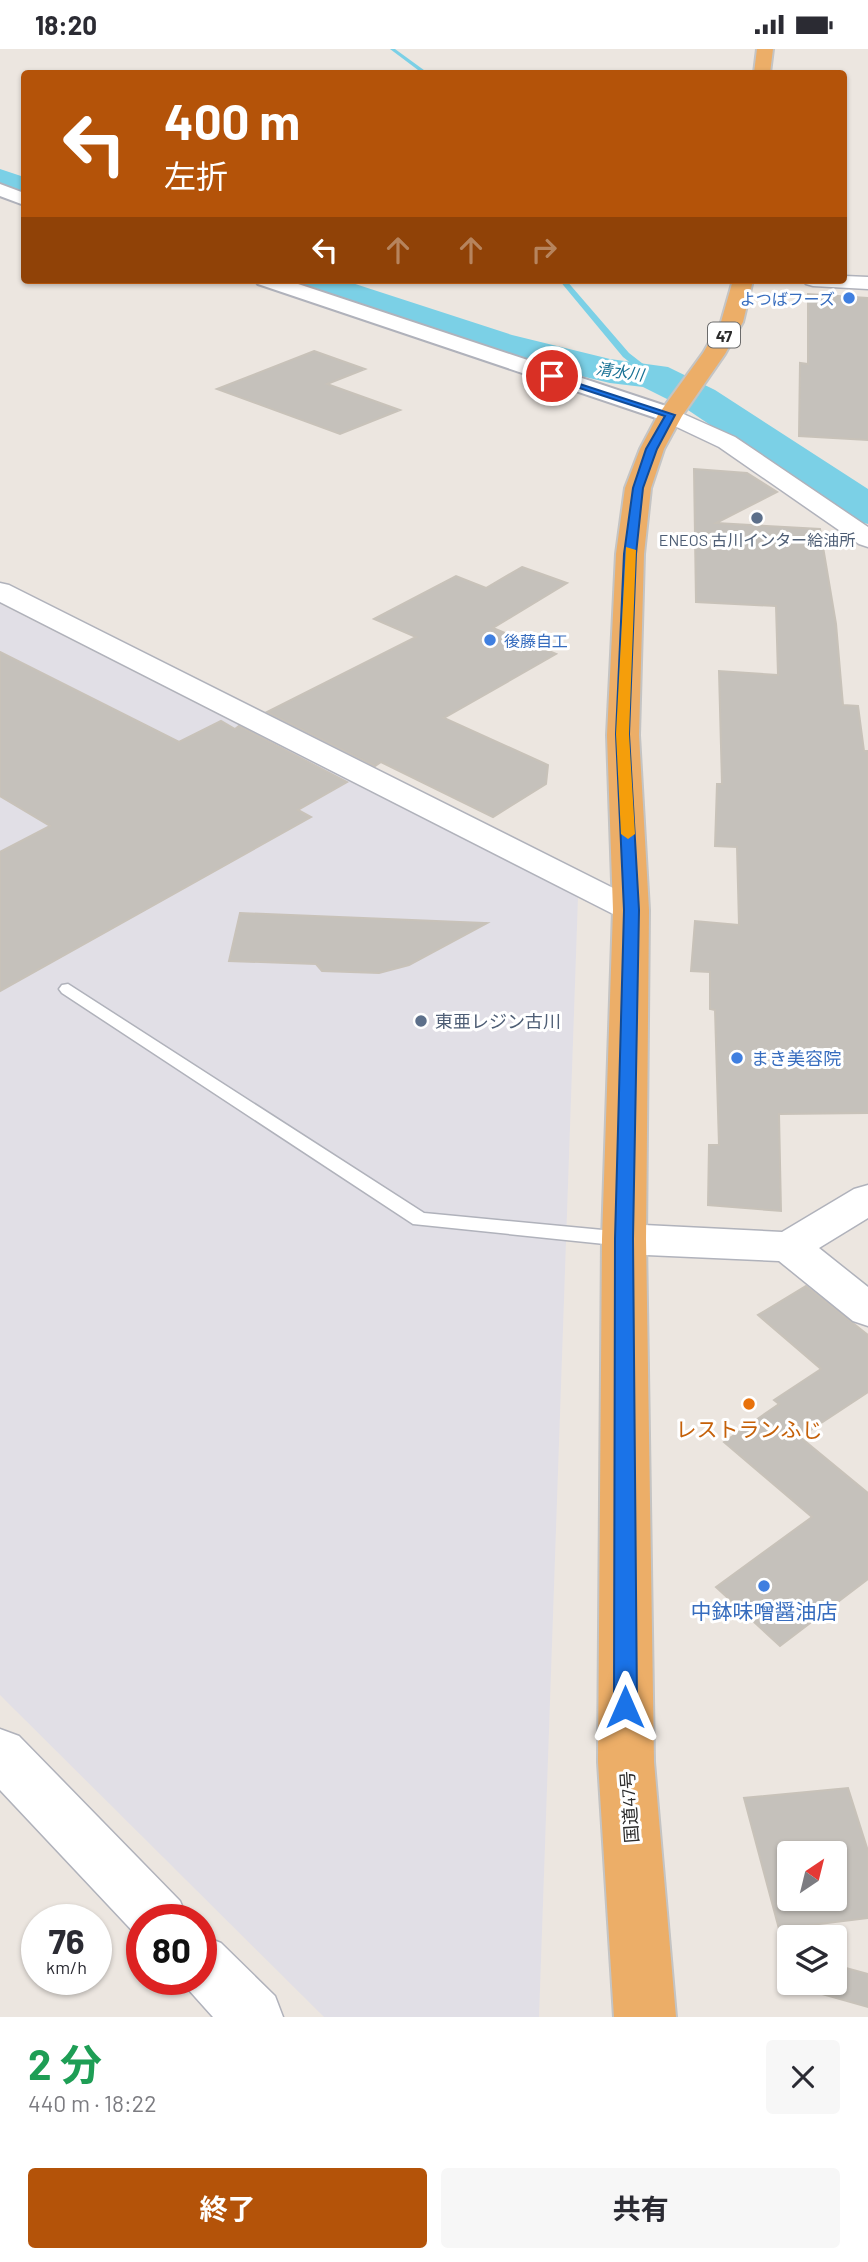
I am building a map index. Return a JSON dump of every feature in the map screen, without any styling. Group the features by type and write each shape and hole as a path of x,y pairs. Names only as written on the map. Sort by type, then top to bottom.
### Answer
{"highway":[{"path":"762,70 765,49"},
{"name":"国道47号","path":"645,2017 626,1762 624,1239 631,910 623,734 630,554 638,488 652,449 732,322 742,284"}],"street":[{"path":"0,190 21,198"},
{"path":"847,282 868,283"},
{"path":"278,284 679,403 727,442 868,539"},
{"path":"0,591 631,910"},
{"path":"624,1239 789,1247 868,1199"},
{"path":"789,1247 868,1310"},
{"path":"0,1753 145,1904"},
{"path":"217,1979 254,2017"}],"lane":[{"path":"68,989 420,1219 624,1239"}],"shaded area":[{"path":"0,604 578,897 539,2017 324,2017 217,1911 217,1904 210,1904 0,1695"}],"building":[{"path":"808,294 868,298 868,440 799,436 800,363 808,364"},
{"path":"314,351 365,369 327,384 400,410 340,434 217,389"},
{"path":"694,469 747,473 777,492 716,523 820,529 836,624 843,705 858,706 864,751 868,751 868,1113 779,1114 781,1211 708,1205 709,1145 719,1145 715,1010 710,1009 710,972 691,971 695,921 739,925 737,847 715,846 717,784 722,784 719,671 778,675 776,606 696,602"},
{"path":"522,567 567,583 493,628 556,654 444,718 548,765 546,784 493,817 381,762 375,766 267,712 416,637 374,619 456,576 486,588"},
{"path":"0,652 179,742 221,721 235,729 239,726 347,782 298,810 311,817 0,991 0,852 50,826 0,796"},
{"path":"240,913 487,923 409,965 379,973 322,971 316,964 229,961"},
{"path":"806,1286 868,1335 868,1392 800,1437 868,1493 868,1579 780,1646 716,1587 812,1517 724,1442 779,1404 774,1400 821,1369 758,1315"},
{"path":"848,1788 868,1851 868,1918 811,1925 778,1925 744,1798"},
{"path":"847,1968 868,1974 868,2007 826,1995 847,1995"}],"waterway":[{"path":"392,49 421,70"},
{"name":"清水川","path":"0,179 21,187"},
{"name":"清水川","path":"317,284 499,344 610,371 653,376 700,399 868,510"},
{"path":"565,284 626,355 653,376"}],"slow traffic":[{"path":"628,834 623,734 630,550"}],"place":[{"name":"よつばフーズ","path":"849,298"},
{"name":"ENEOS 古川インター給油所","path":"757,518"},
{"name":"後藤自工","path":"490,640"},
{"name":"東亜レジン古川","path":"421,1021"},
{"name":"まき美容院","path":"737,1058"},
{"name":"レストランふじ","path":"749,1404"},
{"name":"中鉢味噌醤油店","path":"764,1586"}],"route":[{"path":"552,376 670,415 652,449 638,488 630,554 623,734 631,910 624,1239 625,1707"}]}
